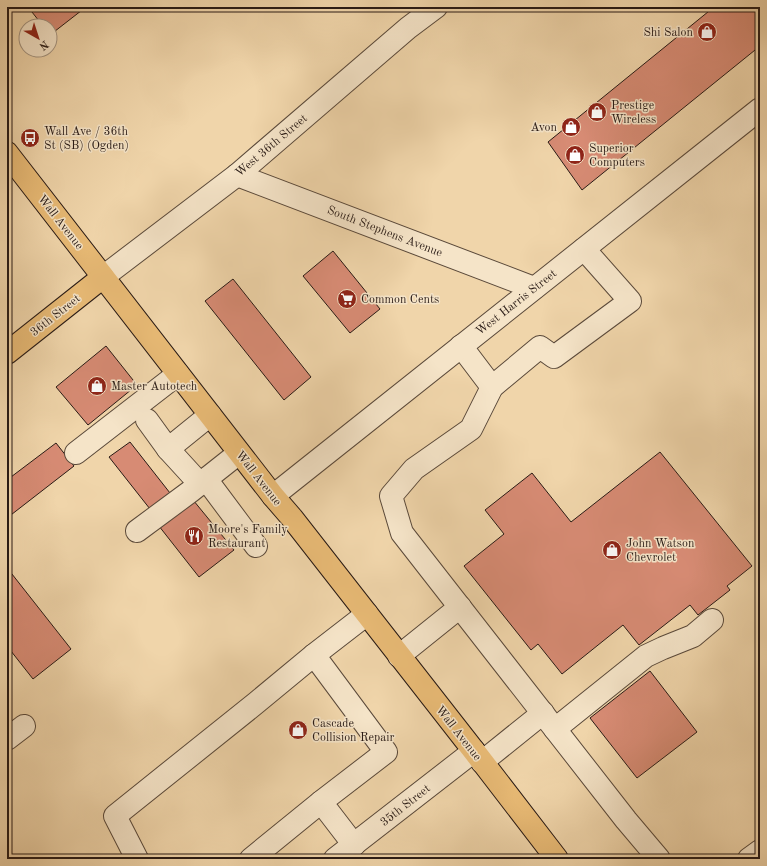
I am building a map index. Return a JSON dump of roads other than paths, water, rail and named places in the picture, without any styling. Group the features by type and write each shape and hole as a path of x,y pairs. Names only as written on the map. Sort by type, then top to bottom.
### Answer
{"main road":[{"name":"Wall Avenue","path":"10,163 103,277 272,496 292,518 557,859"},
{"name":"36th Street","path":"7,353 103,277"}],"street":[{"name":"West 36th Street","path":"103,277 237,175 408,28 436,7"},
{"name":"West Harris Street","path":"272,496 760,109"},
{"name":"South Stephens Avenue","path":"237,175 534,288"},
{"path":"584,249 630,301 554,357 540,347 492,387 471,429 414,469 391,496 402,533 658,859"},
{"path":"461,346 492,387"},
{"path":"76,453 178,374"},
{"path":"168,449 210,415"},
{"path":"147,420 168,449 203,482 256,546"},
{"path":"137,531 239,453"},
{"path":"399,656 460,607"},
{"path":"137,859 114,816 367,614"},
{"name":"35th Street","path":"336,859 478,756 549,721 646,656 693,636 712,620"},
{"path":"251,859 386,752 314,655"},
{"path":"321,802 354,845"},
{"path":"749,859 760,851"}],"place":[{"name":"Shi Salon","path":"707,32"},
{"name":"Prestige Wireless","path":"597,112"},
{"name":"Avon","path":"571,127"},
{"name":"Wall Ave / 36th St (SB) (Ogden)","path":"30,138"},
{"name":"Superior Computers","path":"575,155"},
{"name":"Common Cents","path":"347,299"},
{"name":"Master Autotech","path":"97,386"},
{"name":"Moore's Family Restaurant","path":"194,536"},
{"name":"John Watson Chevrolet","path":"612,550"},
{"name":"Cascade Collision Repair","path":"298,730"}]}
